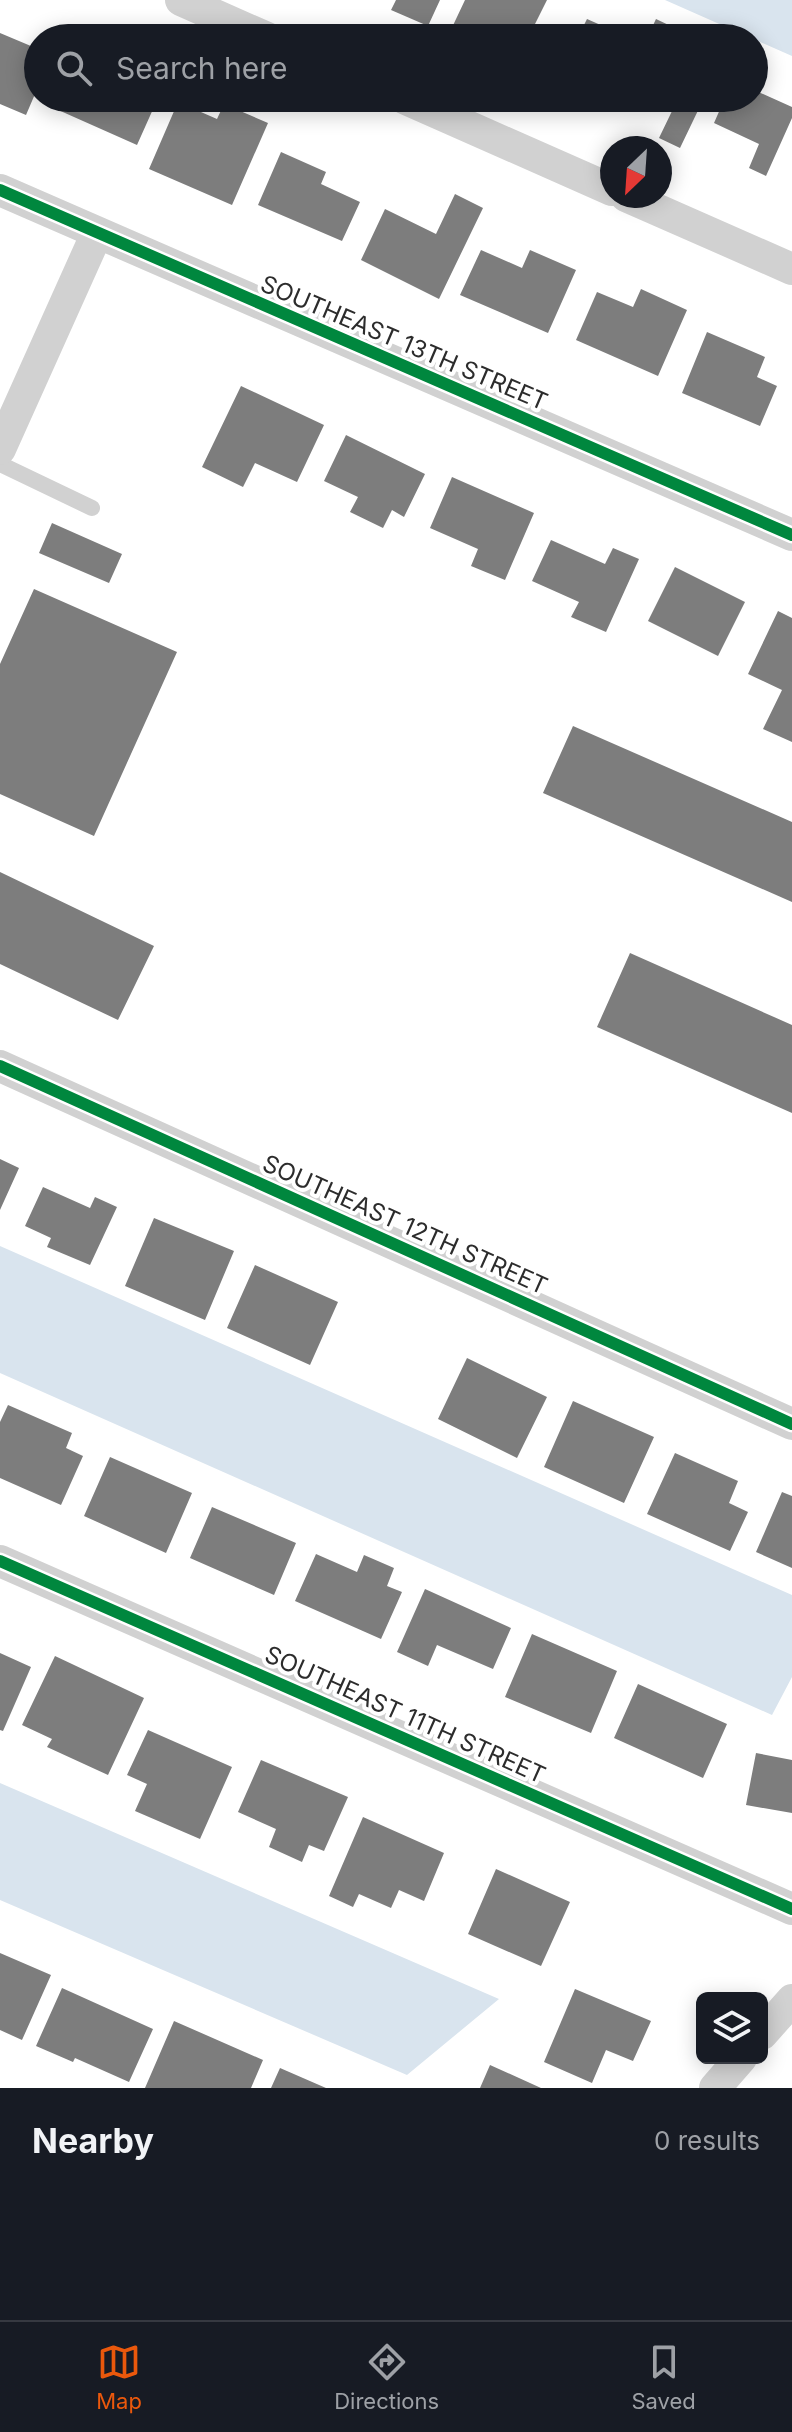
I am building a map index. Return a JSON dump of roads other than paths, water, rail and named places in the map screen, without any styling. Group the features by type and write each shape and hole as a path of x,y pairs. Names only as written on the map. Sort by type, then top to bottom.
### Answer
{"street":[{"path":"181,0 235,24"},
{"path":"436,112 600,185"},
{"name":"SOUTHEAST 13TH STREET","path":"0,190 792,535"},
{"path":"653,208 792,269"},
{"path":"0,449 97,233"},
{"name":"SOUTHEAST 12TH STREET","path":"0,1066 792,1424"},
{"name":"SOUTHEAST 11TH STREET","path":"0,1561 792,1909"},
{"path":"768,2027 792,2000"},
{"path":"715,2088 736,2064"}],"lane":[{"path":"0,464 92,508"}]}
